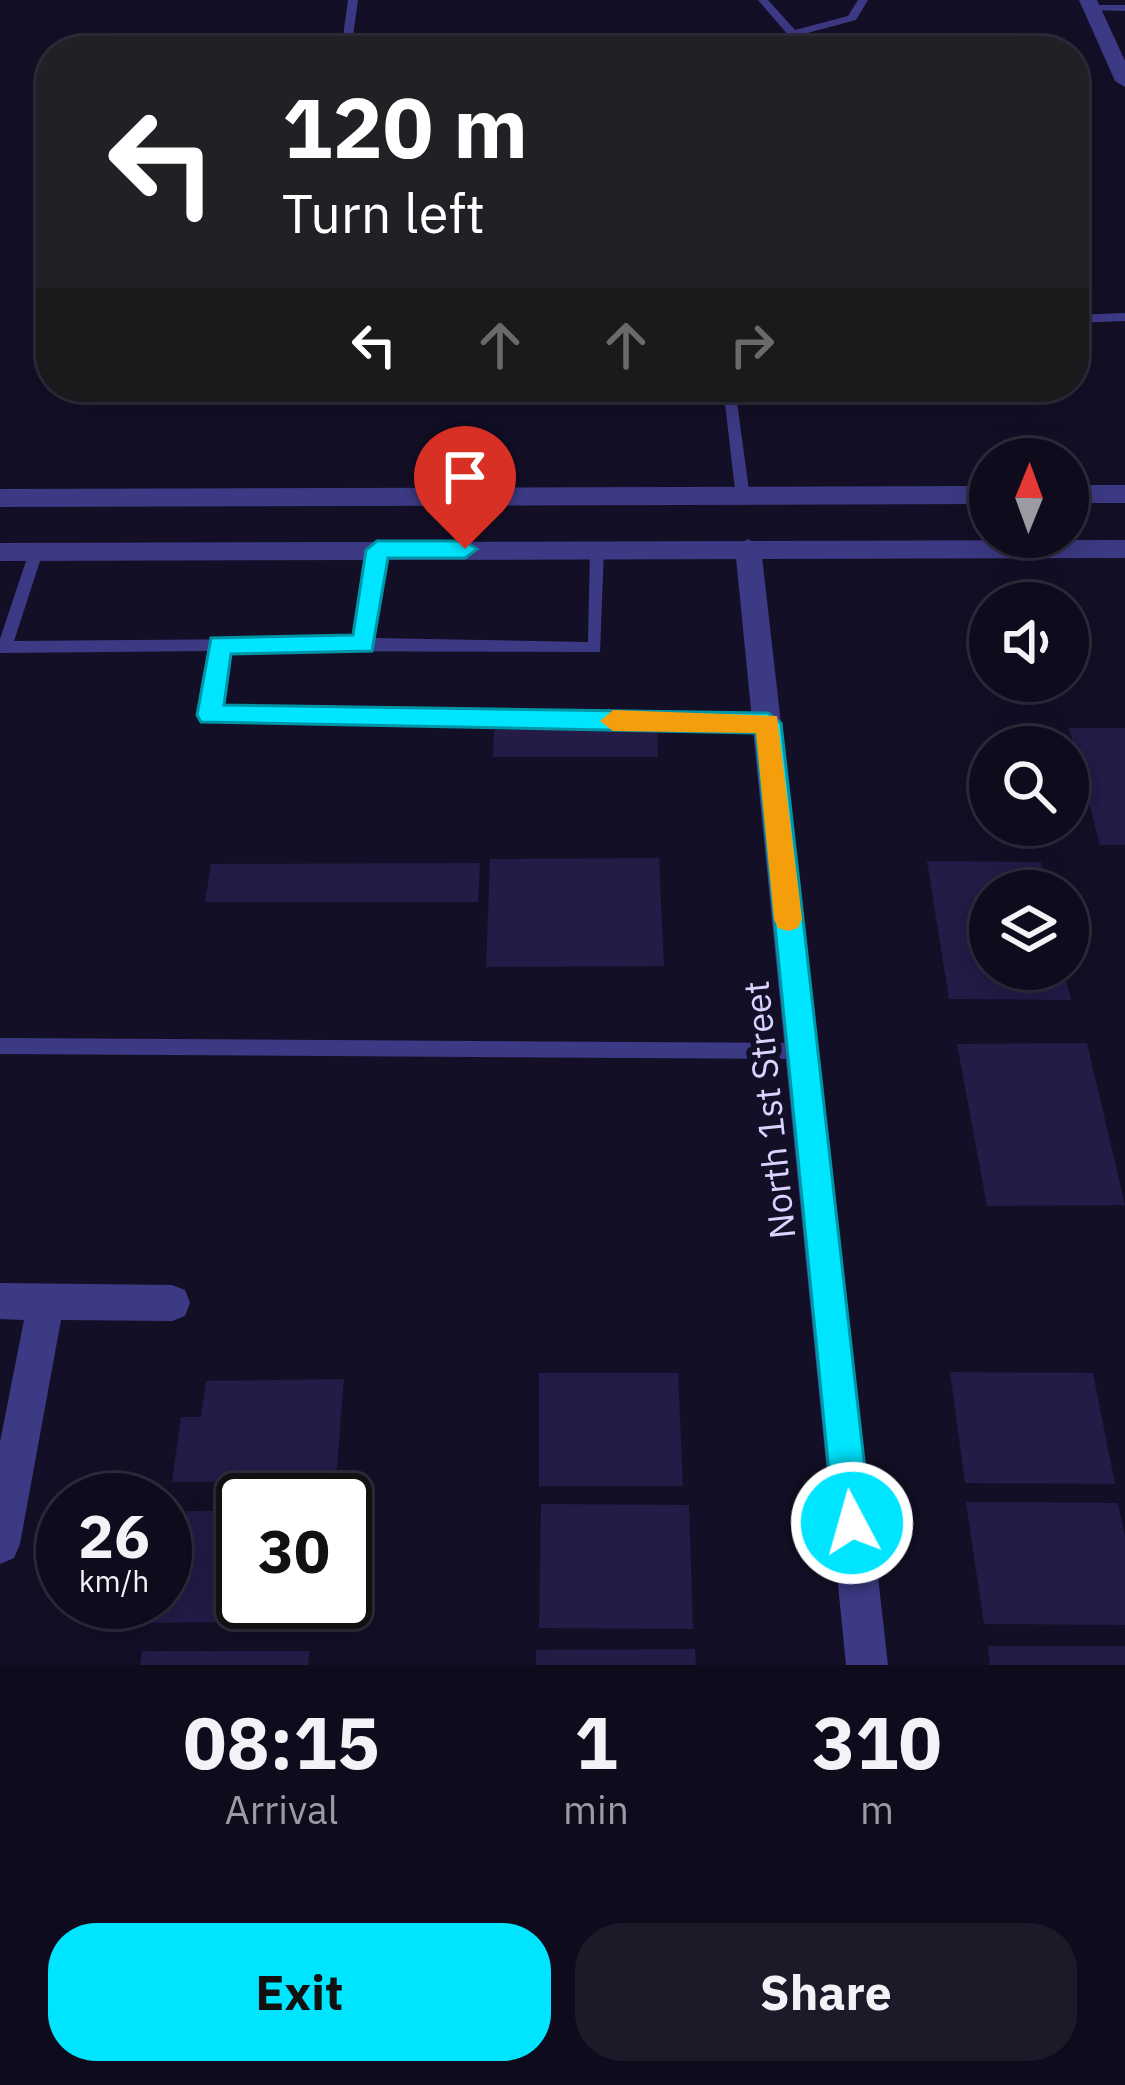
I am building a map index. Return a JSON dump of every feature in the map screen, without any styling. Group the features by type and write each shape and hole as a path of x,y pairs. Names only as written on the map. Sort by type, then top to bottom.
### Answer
{"street":[{"path":"1090,4 1125,81"},
{"path":"1089,494 1125,494"},
{"path":"0,498 969,495"},
{"path":"36,552 57,498"},
{"name":"North 1st Street","path":"748,548 868,1665"},
{"path":"0,552 1125,548"},
{"path":"0,1301 172,1303"},
{"path":"0,1544 46,1302"}],"lane":[{"path":"348,36 353,0"},
{"path":"763,0 793,34 852,18 863,0"},
{"path":"1090,4 1125,8"},
{"path":"1089,316 1125,317"},
{"path":"731,402 743,498"},
{"path":"36,552 2,647 364,644 595,648 597,549"},
{"path":"364,644 377,550"},
{"path":"220,645 210,715 768,723"},
{"path":"0,1046 802,1052"}],"building":[{"path":"1089,728 1125,728 1125,845 1100,845 1089,803"},
{"path":"494,730 657,730 658,757 493,757"},
{"path":"659,858 664,966 486,967 490,859"},
{"path":"927,861 1041,862 1043,870 969,870 969,990 1069,990 1071,1000 949,999"},
{"path":"480,863 478,902 205,902 211,864"},
{"path":"1087,1043 1125,1205 987,1206 957,1044"},
{"path":"950,1372 1093,1373 1115,1484 965,1483"},
{"path":"539,1373 678,1373 683,1486 539,1486"},
{"path":"344,1379 337,1473 216,1473 216,1481 192,1482 192,1473 173,1473 181,1417 201,1417 206,1381"},
{"path":"966,1502 1118,1503 1125,1536 1125,1625 984,1624"},
{"path":"541,1504 689,1505 693,1629 539,1628"},
{"path":"192,1511 216,1511 216,1622 192,1622"},
{"path":"988,1646 1125,1646 1125,1665 990,1665"},
{"path":"695,1649 696,1665 536,1665 536,1650"},
{"path":"142,1651 310,1651 308,1665 140,1665"}],"slow traffic":[{"path":"613,721 768,723 788,919"}],"route":[{"path":"465,549 377,550 364,644 220,645 210,715 768,723 852,1523"}]}
